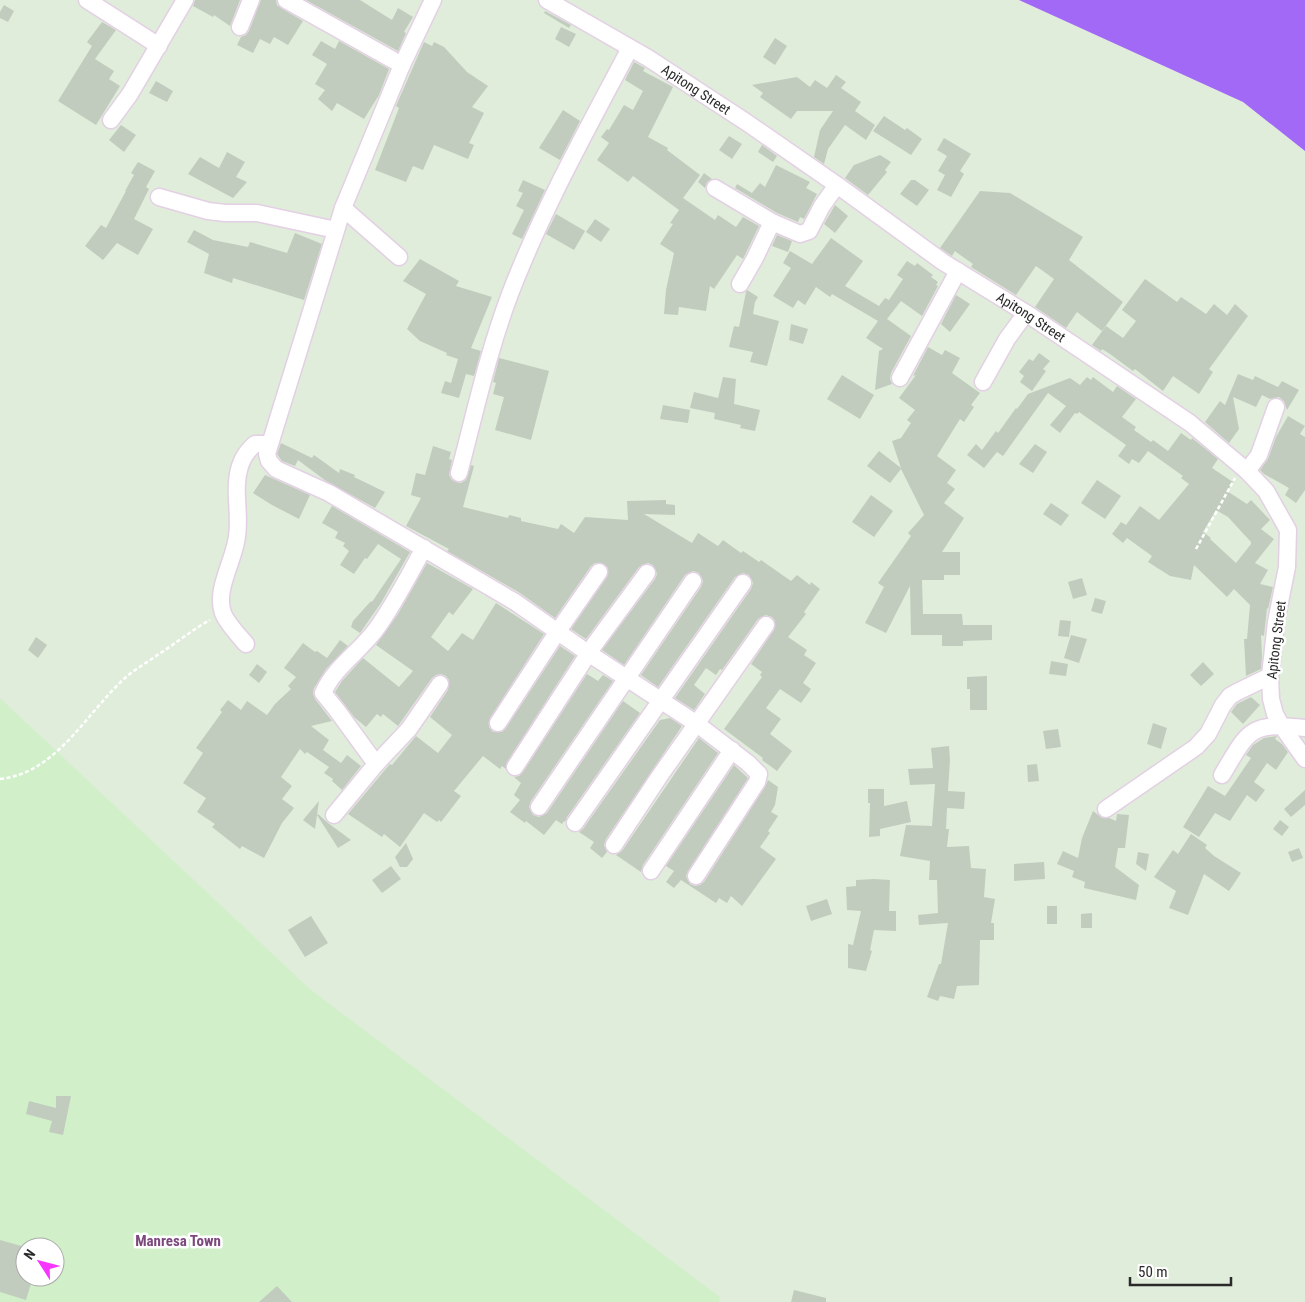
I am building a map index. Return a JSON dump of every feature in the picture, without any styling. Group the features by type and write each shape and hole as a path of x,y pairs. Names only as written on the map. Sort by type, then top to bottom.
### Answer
{"street":[{"path":"87,0 159,46"},
{"path":"111,120 130,94 185,0"},
{"path":"240,27 251,0"},
{"path":"286,0 402,65"},
{"path":"433,0 402,65 343,208 268,444 267,454 269,461 276,468 329,493 515,602 661,702 697,724 732,750 759,774 757,782 696,876"},
{"name":"Apitong Street","path":"547,0 648,58 738,117 958,272 1026,313 1190,423 1243,468 1266,491 1288,530 1287,566 1276,622 1270,676 1271,700 1281,725 1303,753"},
{"path":"459,473 488,362 510,295 538,225 630,48"},
{"path":"715,188 772,222 800,234 809,232 822,206 837,185"},
{"path":"160,197 208,211 257,213 336,230"},
{"path":"343,208 399,257"},
{"path":"740,284 772,222"},
{"path":"900,378 958,272"},
{"path":"982,382 1007,339 1026,313"},
{"path":"1243,468 1259,455 1276,407"},
{"path":"246,644 223,614 221,602 223,582 237,540 236,491 241,464 251,447 255,444 268,444"},
{"path":"376,764 322,693 333,674 376,630 395,601 424,548"},
{"path":"498,723 599,572"},
{"path":"515,767 588,653 647,573"},
{"path":"538,807 693,581"},
{"path":"575,822 743,583"},
{"path":"614,845 766,624"},
{"path":"1106,809 1196,747 1208,734 1230,696 1270,676"},
{"path":"334,815 376,764 409,729 440,684"},
{"path":"1222,775 1248,734 1258,728 1281,725 1305,728"},
{"path":"652,871 732,750"}],"path":[{"path":"1196,549 1243,468"},
{"path":"0,779 32,769 48,760 126,676 203,624 223,614"}],"shaded area":[{"path":"1019,0 1305,0 1305,151 1243,102"},
{"path":"0,698 311,990 720,1297 719,1302 0,1302"}],"building":[{"path":"195,0 240,0 230,26 214,15 213,17 193,6"},
{"path":"261,0 276,0 277,5 303,21 288,45 274,37 270,44 260,39 253,53 237,45 241,37 249,31"},
{"path":"306,0 360,0 392,20 398,8 413,17 404,32 406,33 398,51"},
{"path":"4,5 14,11 8,22 0,18 0,12"},
{"path":"545,11 571,25 569,28 544,13"},
{"path":"102,22 116,30 95,59 114,71 109,79 120,86 96,125 58,101 92,46 87,42"},
{"path":"561,27 576,34 569,47 555,39"},
{"path":"775,38 787,46 775,65 763,57"},
{"path":"321,41 335,49 339,41 389,69 379,95 364,119 337,103 332,111 318,99 325,90 315,84 327,64 312,55"},
{"path":"424,42 432,46 434,42 444,47 467,72 488,86 472,107 484,113 469,143 474,145 468,159 434,145 423,170 413,166 406,182 375,170 399,108 396,106"},
{"path":"634,62 645,68 643,71 673,87 648,137 668,148 667,150 700,175 683,198 715,220 718,215 736,227 743,217 759,226 743,259 737,255 714,289 710,286 706,311 679,307 678,315 664,314 666,290 674,253 660,244 673,224 670,223 679,210 633,176 628,182 597,160 609,143 601,137 607,129 609,130 624,105 633,110 643,91 625,80"},
{"path":"836,75 846,82 841,88 861,102 855,111 875,125 866,140 845,125 828,149 824,164 814,157 820,130 833,111 797,111 791,119 760,97 763,93 752,85 797,77 810,87 815,80 827,88"},
{"path":"156,81 173,91 167,102 149,93"},
{"path":"563,110 580,121 560,160 539,148"},
{"path":"884,116 905,130 907,128 922,139 911,155 873,131"},
{"path":"121,125 136,135 124,152 109,140"},
{"path":"729,136 742,144 732,159 719,150"},
{"path":"944,138 971,154 960,171 964,174 951,197 937,190 945,175 938,171 947,156 937,150"},
{"path":"762,145 777,156 773,162 758,152"},
{"path":"227,152 245,162 236,177 247,182 233,198 188,174 200,157 219,168"},
{"path":"880,155 891,162 885,170 887,172 868,195 845,178 854,165"},
{"path":"138,162 155,171 146,187 149,189 134,219 153,229 138,255 117,243 103,260 85,246 101,225 106,228 134,175 131,173"},
{"path":"776,165 810,182 806,188 817,194 804,219 800,217 798,222 777,213 735,188 737,184 752,193 760,183 765,187"},
{"path":"704,173 712,179 707,182 705,188 698,182"},
{"path":"523,180 545,190 522,239 512,234 524,210 516,206 523,193 518,191"},
{"path":"911,180 915,180 929,190 917,206 900,194"},
{"path":"980,191 1010,193 1083,237 1069,260 1123,302 1102,331 1077,312 1066,328 1035,307 1054,279 1036,266 1016,295 971,267 973,264 955,251 952,256 940,248"},
{"path":"835,205 848,216 835,233 824,224"},
{"path":"556,214 585,231 574,250 546,234"},
{"path":"595,219 610,229 601,242 586,232"},
{"path":"194,230 213,240 248,247 250,242 287,253 295,233 322,244 304,300 233,278 232,283 204,273 209,254 187,242"},
{"path":"777,235 792,241 788,252 772,246"},
{"path":"831,238 863,261 845,286 879,306 885,298 889,300 903,279 897,275 907,261 915,266 917,263 933,275 931,277 938,282 936,285 938,286 922,316 901,301 887,319 911,336 891,373 890,379 892,384 875,390 879,351 883,349 866,338 878,321 832,294 830,297 816,287 805,305 798,300 793,308 773,296 791,268 783,263 790,251 812,264"},
{"path":"420,259 459,281 456,286 492,297 471,348 481,351 474,376 466,374 459,398 441,393 445,381 451,383 458,359 446,355 447,353 420,341 407,329 426,294 403,281"},
{"path":"1145,279 1177,302 1181,297 1206,314 1214,304 1227,315 1235,304 1248,316 1209,369 1213,372 1199,394 1173,376 1163,391 1135,369 1133,371 1110,354 1092,345 1106,326 1123,338 1136,321 1122,310"},
{"path":"747,290 758,297 753,314 779,321 767,366 750,362 753,352 729,347 734,326 739,327"},
{"path":"956,295 970,304 950,332 941,324"},
{"path":"791,324 808,329 803,344 789,340"},
{"path":"928,347 942,355 945,350 960,358 952,373 980,393 971,405 974,407 964,422 960,419 937,456 956,470 947,483 955,489 944,503 964,518 942,552 960,552 960,575 944,575 944,580 922,580 923,614 962,614 963,625 992,625 992,640 963,641 963,646 942,646 942,635 911,635 910,586 886,633 865,623 884,587 878,583 911,536 908,533 924,515 901,469 890,483 867,466 879,451 901,468 892,441 901,438 911,423 907,420 915,410 899,398 916,375 913,376"},
{"path":"1039,353 1050,361 1043,369 1046,371 1032,391 1020,382 1024,376 1019,372 1029,359 1033,361"},
{"path":"499,358 549,371 531,440 495,430 504,397 493,394 496,383 493,382"},
{"path":"1238,374 1253,380 1255,376 1278,387 1282,381 1299,390 1287,410 1284,401 1279,397 1270,399 1262,395 1256,407 1233,397 1239,429 1229,443 1205,422 1220,401 1225,405"},
{"path":"842,375 874,395 860,419 827,399"},
{"path":"723,377 736,379 734,404 760,410 755,431 740,428 741,425 714,419 715,413 690,408 694,392 718,398"},
{"path":"1087,377 1091,380 1093,377 1113,392 1117,386 1136,399 1122,417 1136,427 1134,430 1168,451 1181,433 1191,440 1192,438 1218,459 1212,468 1233,482 1227,491 1247,504 1251,500 1270,520 1261,529 1274,539 1255,563 1268,570 1260,584 1273,587 1267,608 1264,636 1261,635 1261,669 1246,676 1244,639 1247,639 1250,605 1234,589 1227,597 1194,565 1191,580 1170,576 1148,562 1152,556 1127,538 1123,543 1112,534 1121,522 1126,525 1140,506 1159,520 1189,484 1181,478 1183,476 1148,451 1139,463 1132,459 1129,464 1118,456 1126,445 1079,412 1075,413 1060,433 1050,425 1066,406 1048,393 1003,456 997,452 984,468 967,455 976,444 982,450 996,431 998,433 1028,394 1070,378 1080,385","holes":["1216,510 1228,517 1251,542 1236,563 1203,532"]},
{"path":"663,405 690,410 688,423 660,419"},
{"path":"1288,416 1305,426 1300,434 1305,437 1305,490 1296,503 1285,495 1289,488 1260,470 1268,459 1276,437"},
{"path":"281,443 312,458 314,455 339,473 340,469 355,475 354,477 385,492 375,508 326,481 298,460 295,466 282,461 277,454"},
{"path":"1035,444 1047,452 1033,473 1019,464"},
{"path":"433,446 451,452 449,459 452,460 449,475 456,482 461,483 466,480 471,465 474,466 463,507 508,518 509,515 521,518 521,521 558,529 561,524 574,533 585,517 628,520 627,501 666,500 666,504 675,505 675,515 644,514 692,543 698,533 718,546 723,540 741,553 743,551 759,562 761,560 791,581 797,575 810,585 811,582 820,589 804,612 806,614 788,637 807,650 804,655 816,663 803,683 811,689 801,703 780,689 766,708 781,719 770,734 792,751 777,771 724,729 762,677 760,675 762,672 751,664 774,630 775,621 772,617 766,615 758,619 722,670 720,669 716,675 706,668 694,685 705,694 694,710 675,698 751,589 753,583 749,575 743,573 735,577 658,687 641,675 701,587 703,581 699,573 693,571 685,575 624,665 602,650 655,579 657,574 653,565 648,563 639,567 586,639 571,629 607,577 608,568 604,564 595,563 591,566 555,618 520,593 447,551 449,549 406,526 421,498 411,495 416,473 425,475"},
{"path":"265,475 310,495 299,519 253,493"},
{"path":"1097,480 1121,496 1105,519 1081,503"},
{"path":"871,495 893,511 874,537 852,522"},
{"path":"1051,503 1069,515 1061,526 1043,514"},
{"path":"332,506 410,552 381,603 360,633 351,627 353,621 372,602 401,559 378,544 354,574 340,565 349,551 343,546 345,543 335,538 338,532 322,523"},
{"path":"427,563 473,589 453,615 449,612 431,637 448,651 462,633 473,640 496,603 544,634 490,718 489,727 493,732 502,732 506,728 560,646 575,656 507,762 506,769 502,766 500,769 483,756 454,791 461,796 441,822 439,820 437,822 424,813 400,847 384,834 382,837 348,814 416,736 438,753 452,735 430,717 448,690 449,680 441,674 432,678 398,726 383,714 381,717 377,714 366,727 354,717 335,692 342,681 363,658 399,687 413,671 376,645 398,614"},
{"path":"1082,578 1087,595 1073,599 1068,582"},
{"path":"1095,598 1106,601 1102,614 1091,611"},
{"path":"1060,620 1071,621 1069,637 1058,636"},
{"path":"1071,635 1087,639 1079,663 1064,658"},
{"path":"36,637 47,645 38,658 28,650"},
{"path":"340,640 348,646 326,669 314,688 313,693 315,699 332,721 311,726 329,740 323,750 341,763 347,755 361,766 342,790 332,781 333,779 324,773 329,767 307,752 305,754 300,749 281,777 292,786 282,799 294,808 282,823 264,858 242,846 240,849 212,827 215,824 197,812 206,798 183,783 203,753 196,748 222,712 220,710 228,700 241,710 247,701 267,715 275,704 291,689 288,686 296,677 284,668 303,643 327,658"},
{"path":"1051,661 1068,664 1066,676 1049,674"},
{"path":"1203,662 1214,674 1201,686 1190,675"},
{"path":"257,664 267,672 259,683 249,675"},
{"path":"587,674 598,681 603,675 613,681 531,801 529,807 533,815 539,817 547,813 623,701 640,713 565,822 562,824 556,820 544,835 526,821 525,823 510,812 520,800 514,795 521,783 514,777 519,776 523,772"},
{"path":"987,676 987,710 970,710 970,689 967,689 967,677"},
{"path":"1251,697 1260,705 1243,724 1231,712 1237,704"},
{"path":"670,718 682,726 606,839 604,845 607,852 602,858 590,848 594,842 579,832 660,720"},
{"path":"1153,723 1167,728 1161,749 1147,744"},
{"path":"1058,729 1061,747 1046,749 1043,731"},
{"path":"1277,736 1275,739 1288,752 1276,770 1267,763 1254,782 1265,790 1256,802 1247,795 1230,821 1215,813 1199,837 1183,827 1208,786 1225,796 1251,758 1246,755 1253,745 1264,738"},
{"path":"699,738 718,753 643,865 641,872 616,855 622,851"},
{"path":"949,746 948,791 965,792 964,809 947,808 946,829 949,829 947,847 969,846 971,868 986,869 984,897 995,899 991,923 994,923 994,940 980,940 979,985 957,986 954,999 940,996 938,1001 927,997 939,964 941,964 948,923 919,925 918,915 938,913 937,880 929,880 930,861 900,856 906,825 932,826 935,784 910,785 908,769 933,768 931,748"},
{"path":"1037,764 1039,781 1028,782 1027,765"},
{"path":"734,765 748,778 686,876 690,884 695,886 704,882 768,780 778,787 775,805 771,812 778,816 768,831 770,833 760,847 776,859 742,906 731,896 727,903 719,898 716,903 681,880 674,888 666,882 674,871 666,866"},
{"path":"868,789 884,789 884,806 907,801 911,822 880,829 880,836 869,837 870,803 868,803"},
{"path":"1305,790 1305,805 1291,817 1284,809"},
{"path":"319,801 315,829 303,820"},
{"path":"1093,811 1102,818 1116,821 1117,814 1129,815 1125,848 1118,848 1115,867 1139,885 1136,900 1084,888 1085,882 1072,877 1074,871 1057,864 1063,851 1078,858 1082,838"},
{"path":"318,814 328,823 351,840 338,848"},
{"path":"1280,820 1289,827 1282,836 1273,829"},
{"path":"1191,834 1207,845 1205,848 1214,856 1241,873 1229,891 1204,874 1188,915 1169,908 1176,891 1154,877 1173,850 1178,854"},
{"path":"406,843 413,859 407,867 400,867 395,857"},
{"path":"1299,848 1303,858 1292,862 1288,852"},
{"path":"1138,852 1149,854 1146,871 1136,864"},
{"path":"1044,862 1045,879 1014,881 1014,864"},
{"path":"391,866 401,879 382,893 372,880"},
{"path":"856,880 890,880 889,911 896,911 896,931 874,930 870,950 872,951 866,971 848,968 848,944 853,945 861,911 847,910 846,887 856,886"},
{"path":"827,899 832,914 811,921 806,906"},
{"path":"1047,906 1057,906 1057,924 1047,924"},
{"path":"1092,913 1092,928 1081,928 1081,914"},
{"path":"311,916 328,943 305,957 288,930"},
{"path":"56,1096 71,1096 63,1135 49,1132 52,1121 26,1114 29,1101 56,1108"},
{"path":"0,1240 15,1244 15,1287 30,1287 26,1300 0,1292"},
{"path":"277,1286 292,1302 259,1302"},
{"path":"794,1290 826,1298 826,1302 791,1302"}],"district":[{"name":"Manresa Town","path":"178,1241"}]}
